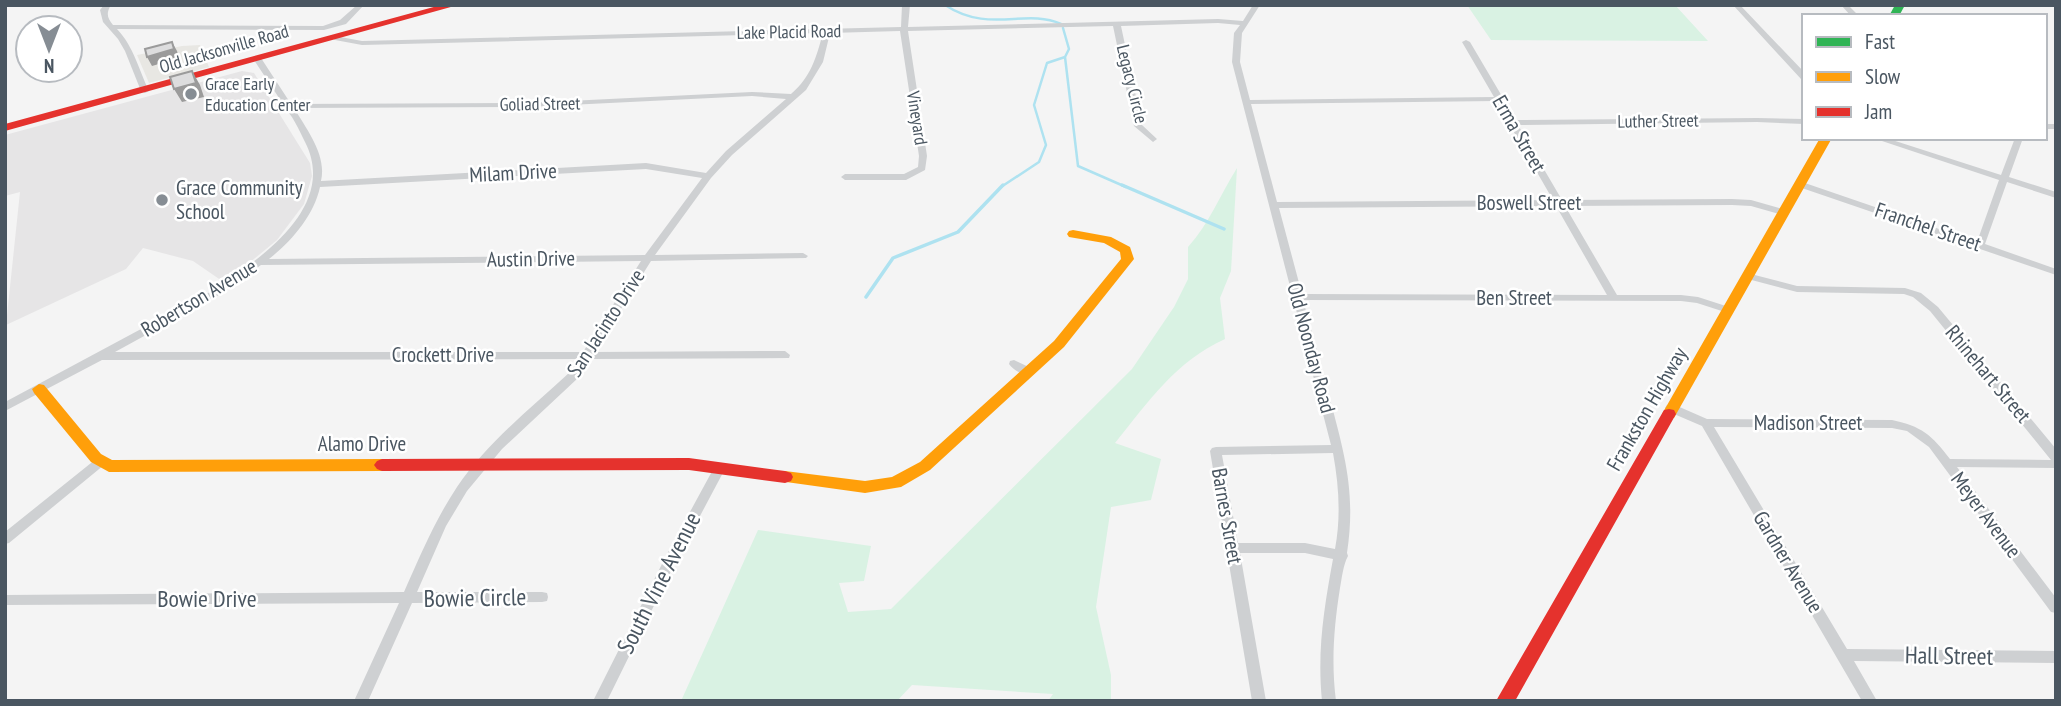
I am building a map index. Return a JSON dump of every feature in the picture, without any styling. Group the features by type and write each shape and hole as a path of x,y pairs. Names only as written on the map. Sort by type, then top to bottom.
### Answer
{"main road":[{"name":"Old Jacksonville Road","path":"5,128 258,60 334,32 453,5"},
{"name":"Frankston Highway","path":"1505,701 1825,140"},
{"name":"Alamo Drive","path":"100,462 116,466 689,464 848,486 865,487 894,483 925,466 1059,344 1128,259 1126,250 1117,244 1101,238 1073,234"},
{"path":"39,389 100,462"}],"street":[{"path":"108,5 102,15 132,55 134,69 145,91"},
{"path":"334,32 361,5"},
{"path":"904,30 906,5"},
{"name":"Old Noonday Road","path":"1257,5 1243,23 1235,50 1337,449 1346,495 1342,556 1328,625 1326,659 1329,701"},
{"path":"1736,5 1802,75"},
{"name":"Lake Placid Road","path":"111,27 334,32 362,43 1218,21 1243,23"},
{"name":"Legacy Circle","path":"1117,24 1138,126 1153,139"},
{"name":"Vineyard","path":"845,177 906,177 922,168 923,156 904,30"},
{"name":"San Jacinto Drive","path":"361,701 447,513 481,464 560,390 588,355 648,257 708,176 758,126 807,83 816,68 827,31"},
{"name":"Erma Street","path":"1466,42 1614,298"},
{"path":"258,60 315,153 320,170 318,184"},
{"name":"Goliad Street","path":"286,106 528,105 752,94 793,97"},
{"path":"1247,102 1499,99"},
{"name":"Luther Street","path":"1512,123 1802,122"},
{"path":"1883,140 2056,195"},
{"path":"1980,245 2019,140"},
{"name":"Milam Drive","path":"318,184 626,166 655,167 708,176"},
{"name":"Robertson Avenue","path":"5,407 217,292 259,262 299,223 312,202 318,184"},
{"name":"Franchel Street","path":"1799,184 2056,272"},
{"name":"Boswell Street","path":"1273,205 1744,202 1783,212"},
{"name":"Austin Drive","path":"259,262 803,256"},
{"name":"Rhinehart Street","path":"1747,276 1797,289 1887,290 1917,295 1934,309 2056,457"},
{"name":"Ben Street","path":"1298,297 1690,299 1728,310"},
{"name":"Crockett Drive","path":"101,356 785,355"},
{"path":"1014,364 1029,372"},
{"path":"1671,408 1706,423"},
{"name":"Madison Street","path":"1706,423 1892,424 1910,428"},
{"name":"Gardner Avenue","path":"1706,423 1870,701"},
{"name":"Meyer Avenue","path":"1910,428 1923,436 1947,463 2056,608"},
{"name":"Barnes Street","path":"1259,701 1216,451 1337,449"},
{"path":"5,539 100,462"},
{"path":"1947,463 2056,464"},
{"name":"South Vine Avenue","path":"600,701 720,467"},
{"path":"1233,548 1305,548 1342,556"},
{"name":"Bowie Circle","path":"408,599 542,597"},
{"name":"Bowie Drive","path":"5,600 408,599"},
{"name":"Hall Street","path":"1842,655 2056,657"}],"shaded area":[{"path":"200,45 209,67 149,83 137,55 182,46"},
{"name":"Grace Community School","path":"242,71 254,73 310,163 312,176 304,204 277,240 225,283 193,261 143,248 126,269 6,325 20,192 5,196 5,135"}],"green space":[{"path":"1467,5 1675,5 1708,41 1491,40"},
{"path":"1237,168 1231,271 1220,298 1225,339 1207,348 1177,371 1115,443 1161,459 1151,500 1111,507 1096,607 1111,675 1111,701 1048,701 1053,694 912,685 897,701 681,701 758,530 871,546 864,581 839,583 848,612 891,609 1132,369 1174,307 1188,279 1188,247 1208,219"}],"building":[{"path":"172,42 174,49 147,57 145,49"},
{"path":"192,71 196,83 174,89 170,77"}],"waterway":[{"path":"945,5 977,18 1034,18 1061,24"},
{"path":"1063,28 1069,49 1065,57"},
{"path":"1001,187 1039,162 1046,145 1034,105 1047,63 1065,57"},
{"path":"1065,57 1078,166 1126,187"},
{"path":"1122,185 1224,229"},
{"path":"866,297 893,258 958,232 1001,187"}],"traffic: fast":[{"path":"1895,14 1900,5"}],"traffic: slow":[{"path":"1669,414 1825,140"},
{"path":"785,477 865,487 895,483 925,466 1059,344 1128,259 1126,250 1107,240 1073,234"},
{"path":"39,389 96,458 109,466 382,465"}],"traffic: jam":[{"path":"5,128 453,5"},
{"path":"1505,701 1669,414"},
{"path":"382,465 689,464 785,477"}],"place":[{"name":"Grace Early Education Center","path":"191,94"},
{"name":"Grace Community School","path":"162,200"}]}
